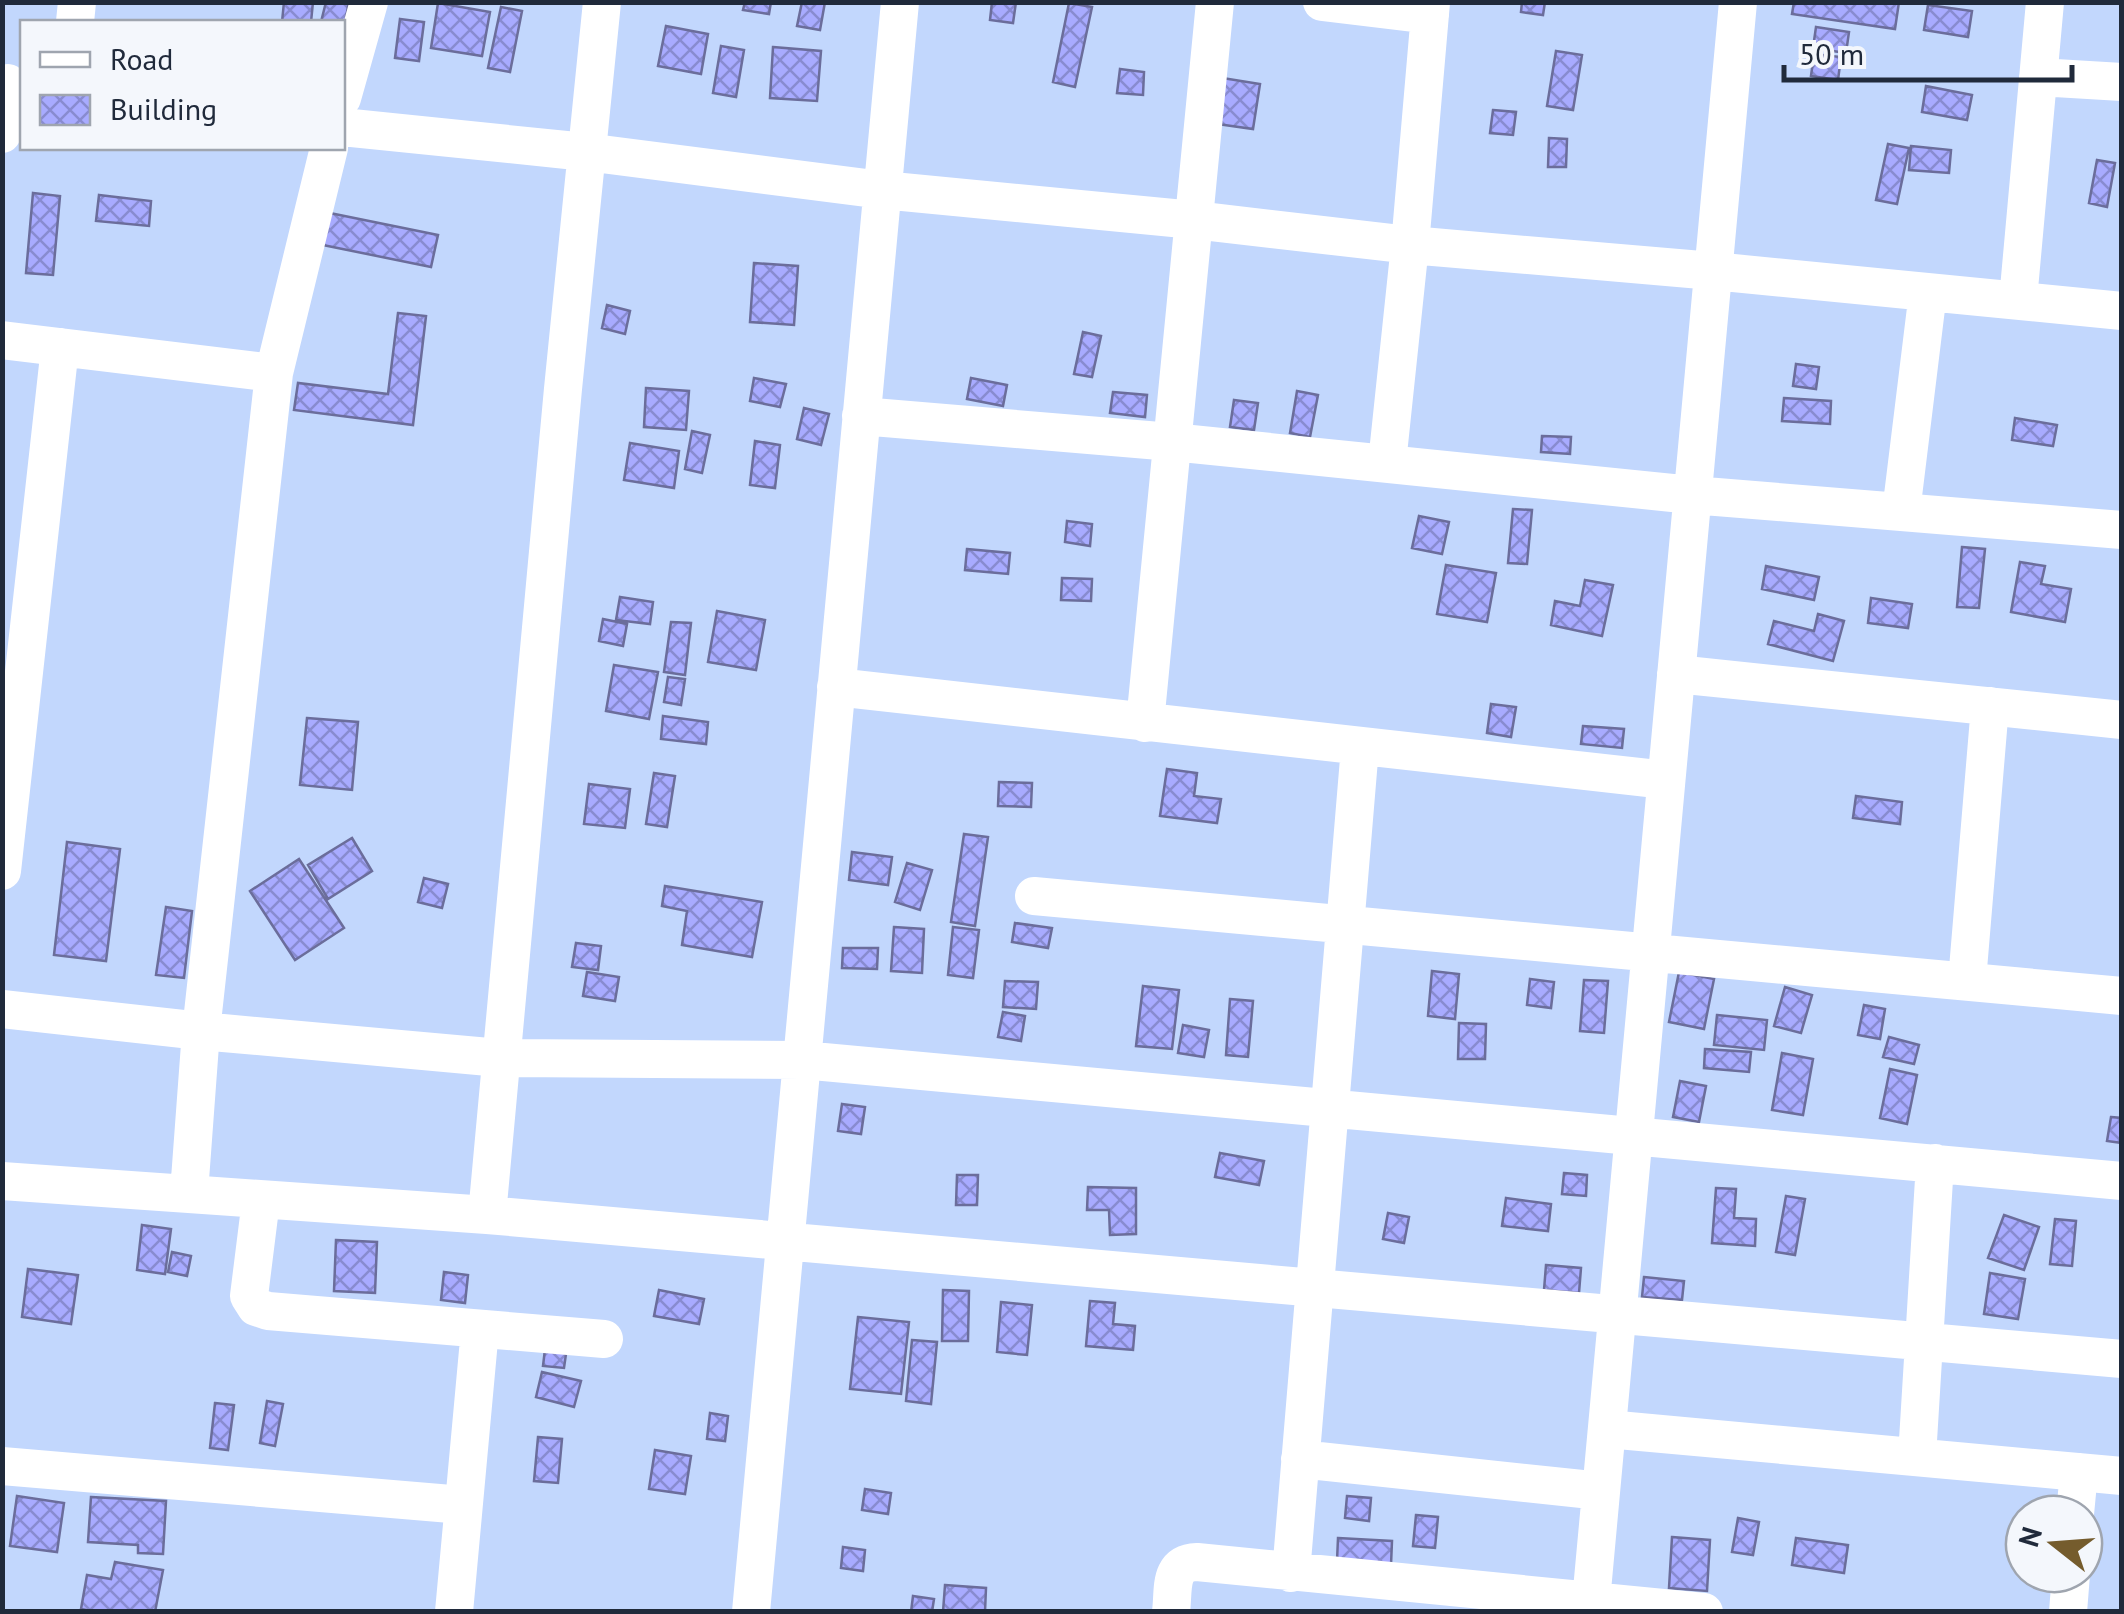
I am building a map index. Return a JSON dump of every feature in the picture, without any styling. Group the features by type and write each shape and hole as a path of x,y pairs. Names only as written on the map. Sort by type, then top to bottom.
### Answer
{"street":[{"path":"345,87 369,2"},
{"path":"487,1215 558,429 602,2"},
{"path":"751,1612 900,2"},
{"path":"1146,723 1215,2"},
{"path":"1322,2 1431,9 1387,463"},
{"path":"1590,1606 1738,2"},
{"path":"2018,300 2045,2"},
{"path":"2038,77 2122,82"},
{"path":"2,134 11,84"},
{"path":"345,127 586,152 882,190 1410,245 2122,310"},
{"path":"189,1193 201,1032 274,372 330,150"},
{"path":"1901,512 1928,292"},
{"path":"2,340 274,372"},
{"path":"2,871 10,727 60,348"},
{"path":"861,416 1172,442 1692,496 2122,530"},
{"path":"1676,674 2122,720"},
{"path":"836,687 1666,780"},
{"path":"1967,981 1990,706"},
{"path":"1291,1572 1360,747"},
{"path":"1034,896 2122,996"},
{"path":"2,1010 500,1058 802,1060 2122,1181"},
{"path":"1917,1457 1935,1164"},
{"path":"2,1181 487,1215 2122,1359"},
{"path":"261,1200 249,1296 256,1308 604,1339"},
{"path":"454,1612 480,1329"},
{"path":"1606,1429 2122,1476"},
{"path":"1300,1458 1601,1491"},
{"path":"2,1466 464,1505"},
{"path":"2077,1494 2079,1472"},
{"path":"1171,1612 1176,1574 1186,1562 1590,1606 1704,1612"}],"building":[{"path":"284,2 313,2 311,20 282,20"},
{"path":"326,2 349,2 345,22 322,20"},
{"path":"745,2 771,2 769,14 743,10"},
{"path":"802,2 825,2 820,30 797,26"},
{"path":"992,2 1016,2 1013,23 990,20"},
{"path":"1522,2 1545,2 1543,15 1521,12"},
{"path":"1794,2 1899,2 1895,29 1792,14"},
{"path":"438,3 490,12 482,56 431,48"},
{"path":"1069,3 1092,7 1075,87 1053,82"},
{"path":"1928,5 1972,11 1968,37 1924,30"},
{"path":"501,7 522,11 510,72 488,68"},
{"path":"400,19 424,22 419,61 395,58"},
{"path":"666,26 708,34 701,74 658,66"},
{"path":"1816,27 1849,32 1846,53 1813,48"},
{"path":"721,46 744,50 736,97 713,93"},
{"path":"773,47 821,51 817,101 770,98"},
{"path":"1556,51 1582,55 1573,110 1547,106"},
{"path":"1814,54 1841,57 1838,80 1811,76"},
{"path":"1120,69 1144,72 1143,95 1117,93"},
{"path":"1210,76 1260,84 1253,129 1203,122"},
{"path":"1926,86 1972,95 1967,120 1922,112"},
{"path":"1493,110 1516,112 1513,135 1490,133"},
{"path":"1549,138 1567,139 1566,167 1548,167"},
{"path":"1888,144 1909,148 1897,204 1876,200"},
{"path":"1911,146 1951,150 1949,173 1909,170"},
{"path":"2097,160 2115,163 2107,207 2089,203"},
{"path":"33,193 60,196 53,275 26,273"},
{"path":"99,195 151,201 149,226 96,221"},
{"path":"320,211 438,235 431,267 313,243"},
{"path":"754,263 798,266 794,325 750,322"},
{"path":"607,305 630,311 625,334 602,328"},
{"path":"398,313 426,316 413,425 294,410 298,383 388,394"},
{"path":"1083,332 1101,336 1092,377 1074,374"},
{"path":"1796,364 1819,367 1816,389 1793,386"},
{"path":"754,378 786,384 780,407 750,401"},
{"path":"971,378 1007,385 1003,406 967,399"},
{"path":"646,388 689,391 686,430 644,427"},
{"path":"1297,391 1318,395 1310,437 1290,433"},
{"path":"1113,392 1147,395 1145,417 1110,413"},
{"path":"1784,398 1831,401 1830,424 1782,421"},
{"path":"1234,400 1258,403 1254,430 1230,427"},
{"path":"804,408 829,414 821,445 797,439"},
{"path":"2015,418 2057,425 2053,446 2012,440"},
{"path":"692,431 710,435 702,473 685,469"},
{"path":"1542,436 1571,437 1570,454 1541,452"},
{"path":"755,441 780,445 775,488 750,485"},
{"path":"630,443 679,451 674,488 624,480"},
{"path":"1513,509 1532,510 1527,564 1508,563"},
{"path":"1419,516 1449,522 1442,554 1412,548"},
{"path":"1067,521 1092,524 1090,546 1065,542"},
{"path":"1962,547 1985,549 1979,608 1957,607"},
{"path":"967,549 1010,553 1008,574 965,570"},
{"path":"2020,562 2045,566 2041,584 2071,589 2065,622 2011,612"},
{"path":"1446,565 1496,573 1487,622 1437,614"},
{"path":"1766,566 1819,577 1814,600 1762,589"},
{"path":"1062,578 1092,579 1091,601 1061,600"},
{"path":"1585,580 1613,585 1602,636 1551,625 1555,601 1580,606"},
{"path":"620,597 653,602 650,624 616,620"},
{"path":"1871,598 1912,604 1908,628 1868,623"},
{"path":"717,611 765,620 756,670 708,662"},
{"path":"1818,614 1844,621 1833,661 1768,644 1774,621 1814,631"},
{"path":"603,619 627,624 623,646 599,641"},
{"path":"671,622 691,623 685,675 664,672"},
{"path":"614,665 658,672 649,719 606,711"},
{"path":"668,677 685,679 681,705 664,702"},
{"path":"1491,704 1516,707 1511,737 1487,733"},
{"path":"663,716 708,722 706,744 661,739"},
{"path":"307,718 358,722 352,790 300,785"},
{"path":"1583,726 1624,729 1622,748 1581,744"},
{"path":"1167,769 1197,773 1194,796 1221,799 1217,823 1160,816"},
{"path":"654,773 675,776 667,827 646,824"},
{"path":"999,782 1032,783 1031,807 998,806"},
{"path":"589,784 630,789 625,828 584,824"},
{"path":"1856,796 1902,802 1900,824 1853,818"},
{"path":"964,834 988,837 975,926 951,922"},
{"path":"352,838 372,871 328,899 308,865"},
{"path":"67,842 120,849 106,961 54,955"},
{"path":"852,852 892,857 888,885 849,880"},
{"path":"299,859 344,928 295,960 250,891"},
{"path":"907,863 932,870 920,910 895,902"},
{"path":"424,878 448,884 442,908 418,902"},
{"path":"665,886 762,902 752,957 682,945 687,911 662,906"},
{"path":"166,907 192,911 184,978 156,975"},
{"path":"1015,923 1052,928 1048,948 1012,942"},
{"path":"894,927 924,929 922,973 891,971"},
{"path":"953,927 979,930 973,978 948,975"},
{"path":"576,943 601,946 598,970 572,967"},
{"path":"843,948 878,948 877,969 842,968"},
{"path":"1432,971 1459,974 1455,1019 1428,1016"},
{"path":"587,972 619,977 615,1001 583,996"},
{"path":"1679,972 1714,979 1704,1029 1669,1022"},
{"path":"1530,979 1554,982 1551,1008 1527,1005"},
{"path":"1584,980 1608,981 1604,1033 1580,1031"},
{"path":"1005,981 1038,982 1036,1009 1003,1007"},
{"path":"1143,986 1179,990 1172,1049 1136,1046"},
{"path":"1785,987 1812,995 1801,1033 1774,1026"},
{"path":"1230,999 1253,1001 1248,1057 1226,1055"},
{"path":"1864,1005 1885,1009 1880,1039 1858,1035"},
{"path":"1003,1012 1025,1016 1021,1041 998,1037"},
{"path":"1717,1015 1767,1020 1764,1050 1714,1045"},
{"path":"1459,1023 1486,1024 1485,1059 1458,1059"},
{"path":"1183,1025 1209,1030 1204,1057 1178,1053"},
{"path":"1889,1037 1919,1045 1914,1064 1883,1057"},
{"path":"1705,1049 1751,1052 1749,1072 1704,1068"},
{"path":"1782,1053 1813,1059 1803,1115 1772,1110"},
{"path":"1890,1069 1917,1075 1907,1124 1880,1118"},
{"path":"1680,1081 1706,1086 1699,1122 1673,1117"},
{"path":"842,1104 865,1107 861,1134 838,1131"},
{"path":"2111,1117 2122,1118 2122,1143 2107,1141"},
{"path":"1220,1153 1264,1161 1259,1185 1215,1177"},
{"path":"1564,1173 1587,1175 1586,1196 1562,1194"},
{"path":"957,1175 978,1175 977,1205 956,1205"},
{"path":"1088,1187 1136,1188 1136,1234 1110,1235 1109,1210 1087,1210"},
{"path":"1716,1188 1736,1189 1734,1218 1756,1219 1755,1246 1712,1243"},
{"path":"1786,1196 1805,1199 1795,1255 1776,1252"},
{"path":"1506,1198 1551,1204 1548,1231 1502,1226"},
{"path":"1388,1213 1409,1217 1404,1243 1383,1239"},
{"path":"2004,1215 2039,1227 2024,1270 1988,1258"},
{"path":"2055,1219 2076,1221 2072,1266 2050,1264"},
{"path":"142,1225 171,1229 165,1274 137,1270"},
{"path":"336,1240 377,1242 375,1293 334,1291"},
{"path":"172,1252 191,1256 187,1276 168,1272"},
{"path":"1546,1265 1581,1268 1579,1293 1544,1290"},
{"path":"28,1269 78,1275 71,1324 22,1317"},
{"path":"444,1272 468,1275 465,1303 441,1300"},
{"path":"1990,1273 2025,1279 2018,1319 1984,1314"},
{"path":"1644,1277 1684,1281 1682,1300 1642,1297"},
{"path":"659,1290 704,1299 699,1324 654,1316"},
{"path":"943,1290 969,1291 968,1341 942,1341"},
{"path":"1090,1301 1115,1303 1113,1324 1135,1326 1133,1350 1086,1346"},
{"path":"1001,1302 1032,1305 1027,1355 997,1352"},
{"path":"858,1317 909,1322 901,1394 850,1389"},
{"path":"548,1324 570,1326 564,1368 543,1366"},
{"path":"912,1340 937,1342 931,1404 906,1401"},
{"path":"542,1372 581,1381 574,1407 536,1397"},
{"path":"267,1401 283,1404 275,1446 260,1443"},
{"path":"215,1403 234,1405 228,1450 210,1448"},
{"path":"710,1413 728,1416 725,1441 707,1439"},
{"path":"538,1437 562,1439 558,1483 534,1481"},
{"path":"655,1450 691,1456 685,1494 649,1489"},
{"path":"865,1489 891,1493 888,1514 862,1510"},
{"path":"17,1496 64,1503 57,1552 10,1546"},
{"path":"1347,1496 1371,1498 1369,1521 1345,1518"},
{"path":"91,1497 166,1501 163,1554 138,1553 138,1545 88,1542"},
{"path":"1416,1515 1438,1517 1435,1548 1413,1546"},
{"path":"1738,1518 1759,1522 1753,1555 1732,1552"},
{"path":"1672,1537 1710,1540 1707,1591 1669,1588"},
{"path":"1338,1538 1392,1541 1391,1565 1337,1561"},
{"path":"1796,1538 1848,1545 1844,1573 1792,1565"},
{"path":"843,1547 865,1550 863,1571 841,1568"},
{"path":"115,1562 163,1570 155,1612 81,1609 87,1575 111,1579"},
{"path":"945,1585 986,1588 985,1612 943,1612"},
{"path":"913,1596 934,1599 932,1612 911,1612"}]}
